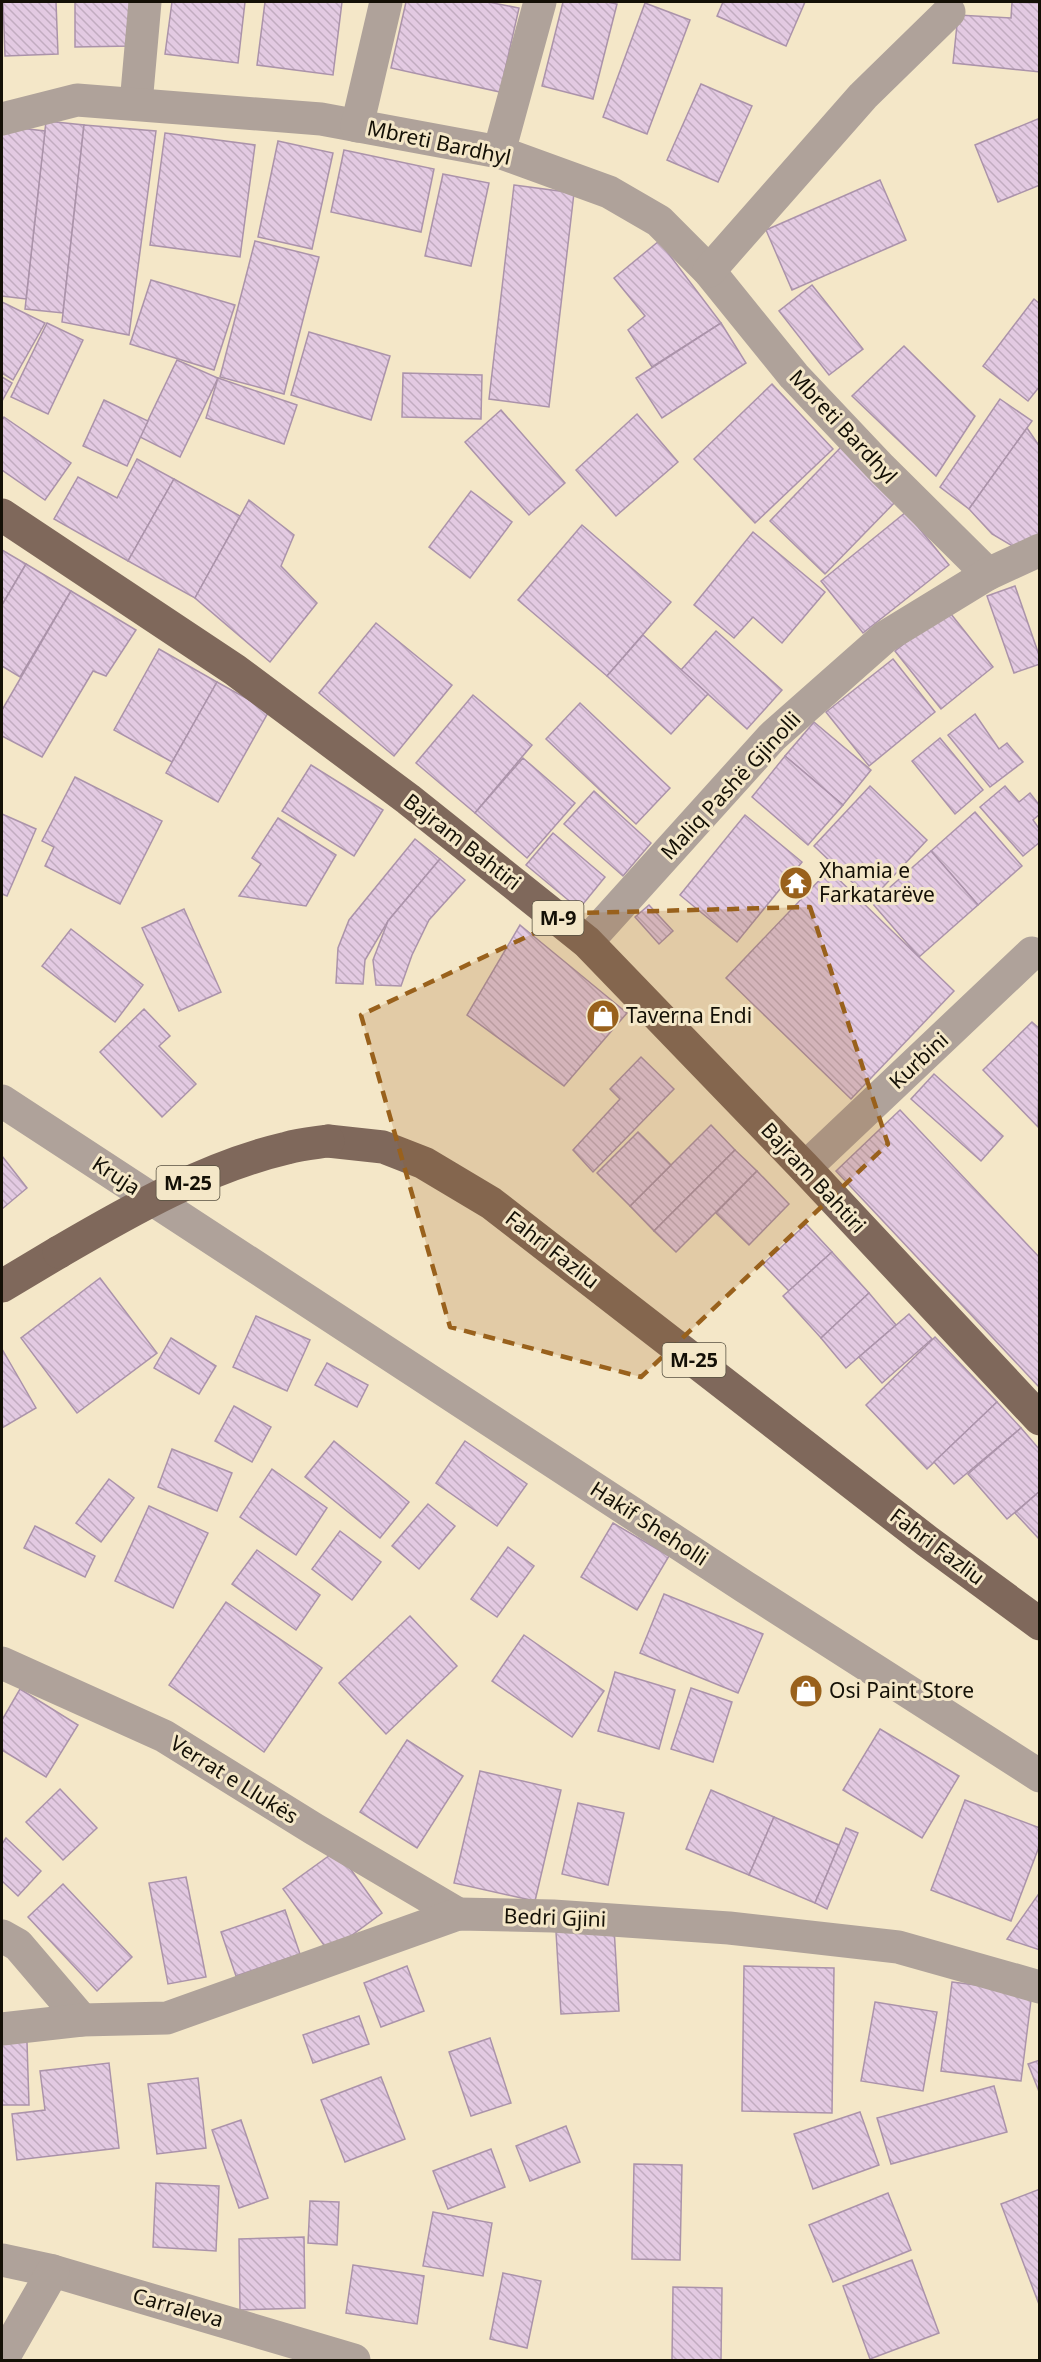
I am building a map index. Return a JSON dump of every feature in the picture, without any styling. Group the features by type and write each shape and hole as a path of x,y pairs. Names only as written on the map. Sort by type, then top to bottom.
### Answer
{"main road":[{"name":"Bajram Bahtiri","path":"2,515 235,670 408,799 587,942 1038,1414"},
{"name":"Fahri Fazliu","path":"2,1286 146,1203 204,1177 287,1148 328,1141 383,1147 424,1163 491,1203 927,1541 1040,1624"}],"street":[{"path":"135,104 145,2"},
{"path":"357,126 386,2"},
{"path":"499,152 540,2"},
{"path":"709,271 863,96 949,12"},
{"name":"Mbreti Bardhyl","path":"2,119 77,100 321,119 499,152 609,192 659,221 709,271 794,376 881,468 988,574"},
{"name":"Maliq Pashë Gjinolli","path":"587,942 772,737 885,637 988,574 1040,550"},
{"name":"Kurbini","path":"805,1168 1032,953"},
{"name":"Kruja","path":"2,1101 261,1270"},
{"name":"Hakif Sheholli","path":"261,1270 744,1587 1040,1776"},
{"name":"Verrat e Llukës","path":"2,1663 164,1736 314,1829 458,1914"},
{"name":"Bedri Gjini","path":"2,2029 82,2020 167,2018 458,1914 553,1916 729,1928 898,1947 1040,1987"},
{"path":"2,1936 18,1945 82,2020"},
{"name":"Carraleva","path":"2,2260 53,2271 354,2361"},
{"path":"2,2361 53,2271"}],"highlighted area":[{"path":"810,907 888,1144 641,1377 450,1327 361,1015 577,913"}],"building":[{"path":"3,2 56,2 58,54 5,56"},
{"path":"75,2 130,2 131,46 75,47"},
{"path":"172,2 245,2 238,63 165,54"},
{"path":"265,2 342,2 333,75 257,65"},
{"path":"406,2 488,2 519,8 500,92 391,68"},
{"path":"563,2 617,4 593,99 542,86"},
{"path":"723,2 805,2 786,46 717,16"},
{"path":"1012,2 1040,3 1040,72 953,63 958,15 1011,18"},
{"path":"645,3 690,20 647,134 603,117"},
{"path":"701,84 752,106 718,182 667,160"},
{"path":"1040,118 1040,185 998,202 975,145"},
{"path":"46,121 84,125 63,313 25,309"},
{"path":"84,125 156,131 129,335 62,322"},
{"path":"2,126 45,131 26,299 2,296"},
{"path":"165,133 255,145 240,257 150,245"},
{"path":"278,141 333,153 312,249 258,237"},
{"path":"344,150 434,169 421,232 331,212"},
{"path":"443,174 489,183 471,266 425,256"},
{"path":"880,180 906,240 792,290 766,230"},
{"path":"514,185 574,193 549,407 489,399"},
{"path":"255,241 319,257 284,394 220,377"},
{"path":"659,241 721,323 652,367 628,330 645,316 614,278"},
{"path":"151,280 235,305 214,370 130,344"},
{"path":"812,285 863,349 829,375 779,311"},
{"path":"1034,299 1040,304 1040,386 1028,401 983,366"},
{"path":"2,302 45,323 13,380 2,373"},
{"path":"47,323 83,340 48,414 11,397"},
{"path":"721,323 746,363 662,418 636,378"},
{"path":"309,332 390,356 371,420 291,395"},
{"path":"904,346 975,416 936,476 852,396"},
{"path":"177,360 218,378 180,457 140,437"},
{"path":"403,373 482,375 481,419 402,417"},
{"path":"2,377 12,383 2,401"},
{"path":"218,378 297,405 284,444 206,418"},
{"path":"772,384 833,449 755,523 694,459"},
{"path":"1000,399 1032,421 969,509 940,487"},
{"path":"104,400 148,421 127,466 83,446"},
{"path":"501,410 565,483 529,515 465,442"},
{"path":"637,414 678,462 616,516 576,470"},
{"path":"4,417 71,463 45,500 2,470 2,420"},
{"path":"1027,428 1040,447 1040,536 1014,547 992,534 969,509"},
{"path":"843,445 898,499 825,574 770,521"},
{"path":"137,459 174,479 128,561 54,519 78,477 117,498"},
{"path":"174,479 240,516 195,598 128,561"},
{"path":"471,491 512,522 470,578 429,547"},
{"path":"249,500 294,535 281,566 317,603 270,662 195,598"},
{"path":"906,512 949,565 863,633 821,581"},
{"path":"582,525 671,602 607,676 518,600"},
{"path":"753,532 825,592 782,643 753,617 734,638 694,605"},
{"path":"2,550 26,564 2,605"},
{"path":"26,564 71,591 20,677 2,666 2,605"},
{"path":"1015,586 1040,658 1040,664 1014,673 987,596"},
{"path":"71,591 136,630 106,676 93,671 42,757 2,736 2,710"},
{"path":"947,609 993,667 941,709 895,651"},
{"path":"376,623 452,685 394,756 319,693"},
{"path":"716,631 782,690 747,729 681,670"},
{"path":"643,635 708,694 671,734 607,676"},
{"path":"159,649 217,682 172,762 114,730"},
{"path":"893,659 935,712 869,766 826,712"},
{"path":"217,682 269,711 218,802 166,773"},
{"path":"473,695 532,745 475,813 416,763"},
{"path":"580,703 670,788 636,824 546,739"},
{"path":"975,714 999,749 1007,743 1023,762 990,787 948,735"},
{"path":"814,722 871,770 843,805 785,756"},
{"path":"940,738 983,790 955,814 912,761"},
{"path":"785,756 843,805 808,845 752,797"},
{"path":"523,758 575,803 527,858 475,813"},
{"path":"311,765 383,810 354,856 282,811"},
{"path":"75,777 162,821 120,904 45,866 54,847 42,841"},
{"path":"870,786 927,840 871,900 814,846"},
{"path":"1005,786 1019,802 1030,793 1040,806 1040,814 1033,820 1040,830 1040,842 1023,856 980,807"},
{"path":"594,791 651,843 623,876 564,824"},
{"path":"975,812 1022,866 978,905 931,851"},
{"path":"2,814 36,829 7,896 2,894"},
{"path":"745,815 802,862 737,942 680,895"},
{"path":"278,818 336,855 306,906 239,896 261,864 252,858"},
{"path":"553,833 605,877 579,909 526,865"},
{"path":"415,839 440,859 388,921 365,960 363,984 336,983 338,948 349,920"},
{"path":"931,851 978,905 919,957 872,903"},
{"path":"440,859 465,880 429,920 412,955 401,986 376,985 373,960 388,921"},
{"path":"829,870 954,991 851,1099 726,978"},
{"path":"649,905 673,931 659,944 635,917"},
{"path":"184,909 221,992 179,1011 142,928"},
{"path":"520,925 627,1013 564,1086 467,1015"},
{"path":"71,929 143,985 115,1022 42,966"},
{"path":"144,1009 170,1036 159,1046 196,1084 162,1117 100,1052"},
{"path":"1032,1022 1040,1029 1038,1127 983,1070"},
{"path":"641,1057 674,1089 593,1172 573,1150 620,1099 610,1089"},
{"path":"934,1074 1003,1136 981,1161 911,1099"},
{"path":"900,1110 1040,1258 1040,1388 836,1171"},
{"path":"711,1125 735,1150 654,1231 630,1206"},
{"path":"638,1132 671,1165 630,1206 597,1173"},
{"path":"735,1150 757,1171 676,1252 654,1231"},
{"path":"2,1156 27,1188 2,1209"},
{"path":"757,1171 789,1204 749,1245 716,1213"},
{"path":"806,1224 832,1252 789,1291 763,1264"},
{"path":"832,1252 869,1293 821,1338 783,1296"},
{"path":"100,1278 157,1353 77,1413 21,1338"},
{"path":"869,1293 896,1325 846,1368 821,1338"},
{"path":"909,1314 932,1339 882,1383 859,1357"},
{"path":"256,1316 310,1340 287,1391 233,1367"},
{"path":"935,1337 997,1402 927,1469 866,1405"},
{"path":"171,1338 216,1366 199,1394 154,1368"},
{"path":"2,1349 36,1408 2,1428"},
{"path":"327,1363 368,1385 357,1407 315,1385"},
{"path":"997,1402 1021,1428 954,1484 934,1462"},
{"path":"234,1406 271,1427 252,1462 215,1441"},
{"path":"1021,1428 1040,1450 1040,1491 1007,1519 968,1474"},
{"path":"334,1441 409,1502 380,1538 305,1477"},
{"path":"465,1441 527,1484 497,1526 436,1483"},
{"path":"172,1449 232,1473 217,1511 158,1487"},
{"path":"272,1469 327,1508 296,1555 240,1517"},
{"path":"109,1479 134,1498 101,1542 76,1523"},
{"path":"1040,1491 1040,1540 1015,1513"},
{"path":"428,1504 455,1526 419,1569 392,1546"},
{"path":"149,1506 208,1533 173,1608 115,1581"},
{"path":"613,1523 669,1556 637,1610 581,1577"},
{"path":"35,1526 95,1556 85,1577 24,1548"},
{"path":"340,1531 381,1562 352,1600 312,1569"},
{"path":"508,1547 534,1566 497,1617 471,1599"},
{"path":"257,1550 320,1595 296,1630 232,1584"},
{"path":"664,1594 763,1634 738,1693 640,1653"},
{"path":"226,1602 322,1668 264,1752 169,1685"},
{"path":"410,1616 457,1666 386,1734 339,1683"},
{"path":"524,1635 604,1691 572,1737 492,1681"},
{"path":"615,1672 675,1690 659,1749 598,1731"},
{"path":"691,1688 732,1702 713,1762 671,1749"},
{"path":"20,1689 78,1725 46,1777 2,1750 2,1720"},
{"path":"880,1729 959,1776 922,1838 843,1790"},
{"path":"407,1740 463,1776 417,1848 360,1812"},
{"path":"480,1771 561,1790 535,1901 454,1883"},
{"path":"60,1789 97,1828 63,1860 26,1822"},
{"path":"711,1790 774,1817 749,1875 686,1849"},
{"path":"965,1800 1040,1828 1040,1844 1011,1921 931,1890"},
{"path":"578,1803 624,1813 608,1885 562,1874"},
{"path":"774,1817 839,1845 815,1903 749,1875"},
{"path":"846,1828 858,1833 827,1909 815,1903"},
{"path":"6,1838 41,1871 18,1896 2,1881 2,1844"},
{"path":"337,1850 382,1913 329,1952 283,1889"},
{"path":"186,1877 206,1977 168,1984 149,1883"},
{"path":"63,1884 132,1957 97,1991 28,1917"},
{"path":"1040,1892 1040,1950 1007,1939"},
{"path":"285,1910 300,1954 236,1976 221,1932"},
{"path":"614,1928 619,2011 561,2014 556,1932"},
{"path":"407,1966 424,2011 381,2027 364,1983"},
{"path":"744,1966 834,1968 832,2113 742,2111"},
{"path":"952,1982 1032,1992 1021,2081 941,2071"},
{"path":"875,2002 937,2012 923,2091 861,2081"},
{"path":"359,2016 369,2044 313,2063 303,2035"},
{"path":"490,2038 511,2103 471,2116 449,2052"},
{"path":"2,2042 27,2042 29,2105 2,2105"},
{"path":"1040,2060 1040,2094 1028,2064"},
{"path":"109,2063 119,2148 17,2160 12,2114 45,2110 40,2071"},
{"path":"381,2077 405,2139 345,2162 321,2100"},
{"path":"198,2078 206,2148 157,2154 148,2084"},
{"path":"994,2086 1007,2132 891,2164 877,2118"},
{"path":"860,2112 879,2165 813,2189 794,2134"},
{"path":"241,2120 268,2198 239,2208 212,2130"},
{"path":"566,2126 580,2162 530,2181 516,2146"},
{"path":"491,2149 505,2187 448,2209 433,2171"},
{"path":"634,2164 682,2165 680,2260 632,2259"},
{"path":"156,2183 219,2186 216,2251 153,2247"},
{"path":"1040,2189 1040,2307 1001,2204"},
{"path":"888,2193 911,2250 833,2282 809,2225"},
{"path":"310,2201 339,2202 337,2245 308,2243"},
{"path":"433,2212 492,2223 483,2276 423,2266"},
{"path":"304,2237 305,2308 240,2310 239,2239"},
{"path":"912,2260 939,2333 870,2359 843,2286"},
{"path":"353,2265 424,2276 417,2324 346,2313"},
{"path":"503,2273 541,2281 527,2348 490,2339"},
{"path":"673,2287 722,2288 721,2360 672,2360"}],"place":[{"name":"Xhamia e Farkatarëve","path":"796,883"},
{"name":"Taverna Endi","path":"603,1016"},
{"name":"Osi Paint Store","path":"806,1691"}]}
